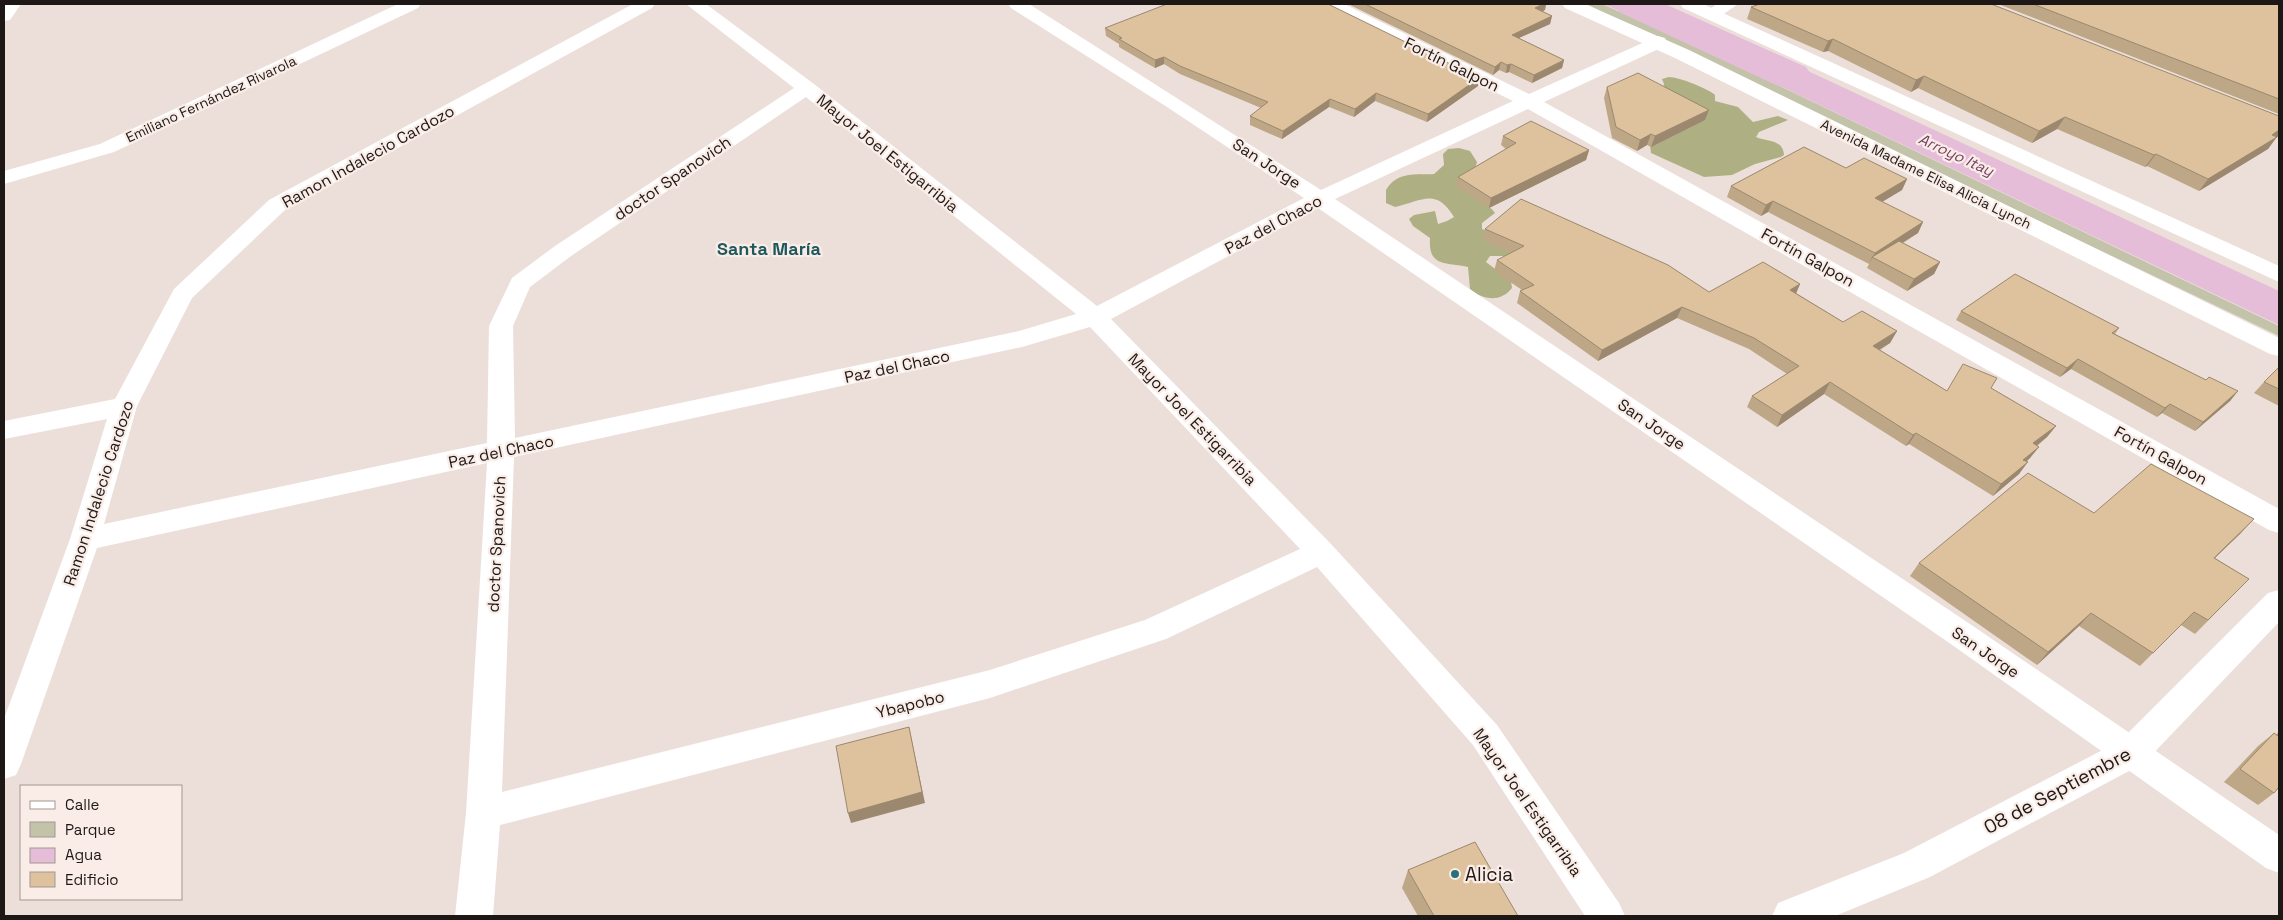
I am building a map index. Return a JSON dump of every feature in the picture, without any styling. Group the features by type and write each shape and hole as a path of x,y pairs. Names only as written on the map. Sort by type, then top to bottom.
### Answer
{"main road":[{"path":"4,16 12,4"},
{"name":"Emiliano Fernández Rivarola","path":"4,178 107,148 412,4"},
{"name":"Ramon Indalecio Cardozo","path":"4,764 85,539 124,406 182,294 277,205 646,4"},
{"name":"Mayor Joel Estigarribia","path":"695,4 807,88 1095,317 1321,552 1484,735 1606,916"},
{"name":"San Jorge","path":"1017,4 1092,50 1320,198 2132,752 2279,856"},
{"name":"Fortín Galpon","path":"1330,4 1528,101 2279,522"},
{"name":"Avenida Madame Elisa Alicia Lynch","path":"1571,4 1658,42 2279,348"},
{"path":"1689,4 1720,9 2279,275"},
{"name":"Paz del Chaco","path":"85,539 1022,339 1095,317 1320,198 1658,42"},
{"name":"doctor Spanovich","path":"474,916 484,813 501,451 501,326 520,283 563,251 807,88"},
{"path":"4,430 124,406"},
{"name":"Ybapobo","path":"484,813 990,684 1155,630 1321,552"},
{"name":"08 de Septiembre","path":"1791,916 1917,865 2132,752 2279,602"}],"green space":[{"path":"1586,4 1602,4 1694,45 2279,326 2279,336"},
{"path":"1669,77 1686,81 1707,90 1715,95 1715,101 1738,107 1753,122 1778,116 1788,120 1759,132 1756,137 1778,144 1781,146 1784,155 1755,164 1732,175 1704,177 1651,153 1650,145 1664,84 1662,79"},
{"path":"1459,148 1470,151 1477,162 1468,192 1495,213 1482,223 1482,229 1503,235 1514,256 1490,256 1486,262 1511,281 1512,288 1497,298 1480,296 1470,289 1468,267 1440,262 1435,259 1430,247 1430,238 1413,226 1409,219 1414,215 1435,211 1438,224 1454,217 1441,202 1428,198 1395,207 1386,203 1386,190 1390,184 1407,175 1434,174 1444,165 1443,154 1448,149"}],"water":[{"path":"1604,4 1661,4 1722,30 1697,42 1705,46 1731,35 2279,291 2279,325 1701,48 1704,46 1696,42 1692,44"}],"building":[{"path":"1167,4 1328,4 1479,78 1428,114 1376,93 1355,109 1330,99 1283,131 1250,116 1268,102 1180,66 1164,57 1155,60 1119,39 1122,38 1105,28"},
{"path":"1365,4 1543,4 1535,8 1552,16 1512,35 1564,60 1534,75 1511,64 1507,65 1501,62 1495,67"},
{"path":"1760,4 1991,4 2279,116 2279,130 2272,135 2277,137 2208,179 2156,154 2154,155 2065,117 2039,131 1924,76 1916,80 1833,39 1828,41 1751,7"},
{"path":"2033,4 2279,4 2279,99"},
{"path":"1638,73 1709,110 1655,136 1651,134 1640,140 1616,127 1607,87"},
{"path":"1531,121 1589,150 1491,198 1458,177 1516,143 1503,136"},
{"path":"1804,147 1846,168 1864,158 1907,179 1875,198 1923,222 1875,253 1773,201 1766,205 1731,186"},
{"path":"1521,199 1668,265 1709,292 1763,262 1800,284 1790,290 1843,322 1862,311 1897,331 1873,346 1947,391 1963,364 1997,378 1991,388 2056,426 2033,443 2039,447 2023,460 2028,462 2001,484 1916,433 1913,435 1830,382 1782,415 1752,396 1799,366 1754,338 1682,307 1602,350 1520,291 1534,285 1497,260 1524,246 1485,229"},
{"path":"1899,241 1940,262 1914,279 1872,257"},
{"path":"2015,274 2119,328 2112,333 2206,380 2209,377 2238,391 2203,422 2170,404 2165,408 2078,359 2067,368 1961,311"},
{"path":"2279,367 2279,389 2264,382"},
{"path":"2151,464 2254,519 2214,558 2249,579 2208,620 2194,612 2153,653 2091,613 2048,652 1919,563 2028,473 2094,513"},
{"path":"909,727 922,792 848,813 836,746"},
{"path":"2274,733 2279,735 2279,787 2274,793 2240,769"},
{"path":"1475,842 1518,916 1434,916 1408,870"}],"waterway":[{"name":"Arroyo Itay","path":"1633,4 1791,76"}],"place":[{"name":"Alicia","path":"1455,874"}],"district":[{"name":"Santa María","path":"769,249"}]}
